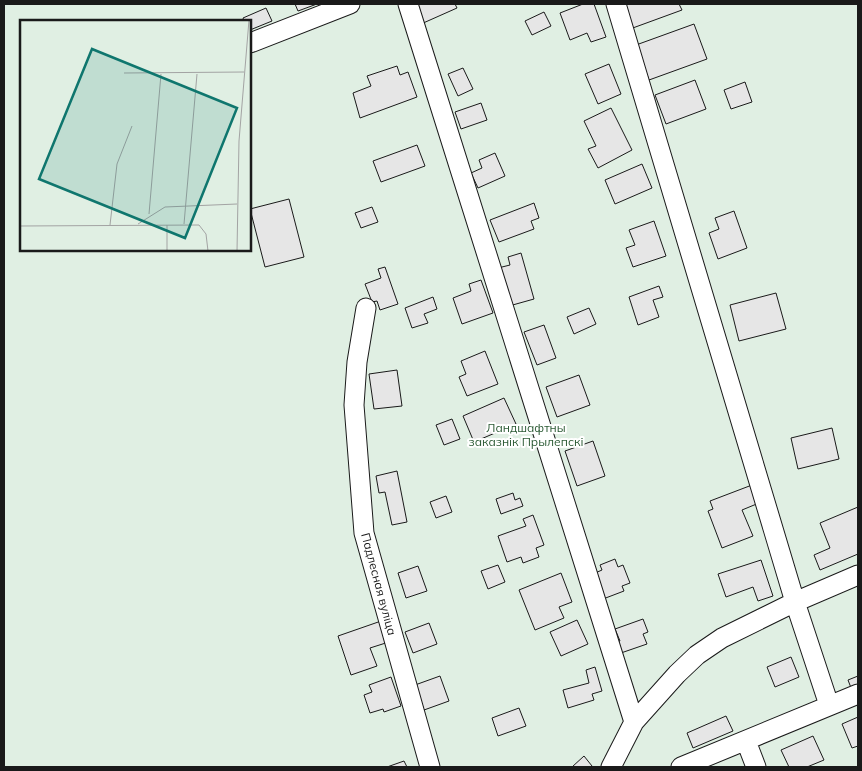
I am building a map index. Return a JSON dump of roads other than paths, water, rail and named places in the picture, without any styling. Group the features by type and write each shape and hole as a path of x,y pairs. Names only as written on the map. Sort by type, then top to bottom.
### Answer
{"street":[{"path":"251,43 350,4"},
{"path":"408,4 634,722"},
{"path":"616,4 795,602 829,705"},
{"name":"Падлесная вуліца","path":"366,308 357,362 354,404 364,534 430,767"},
{"path":"611,767 634,722 676,674 697,655 722,638 795,602 858,575"},
{"path":"681,767 858,694"},
{"path":"746,741 756,767"}],"park label":[{"name":"Ландшафтны заказнік Прылепскі","path":"526,434"}]}
